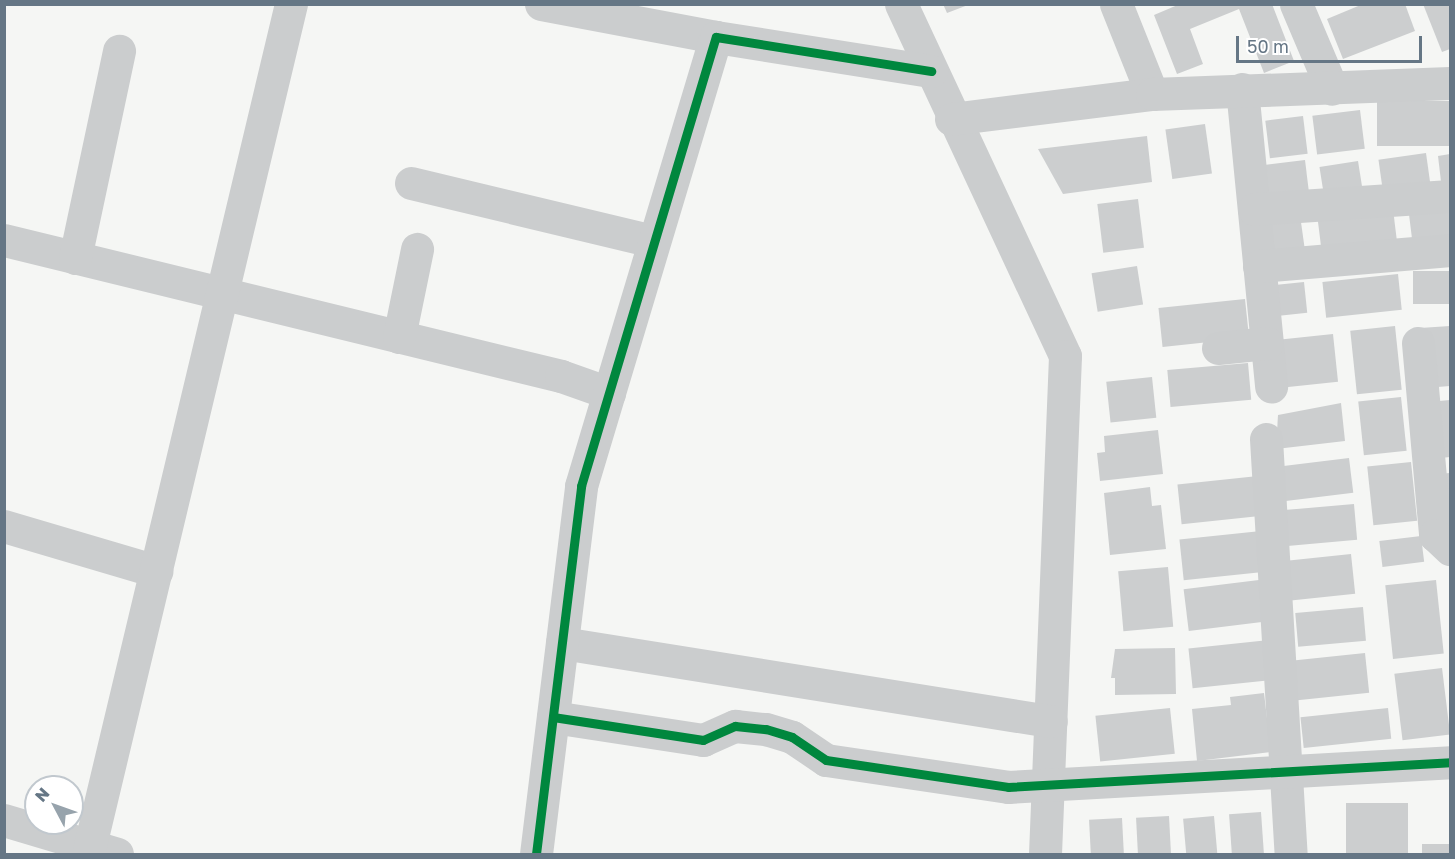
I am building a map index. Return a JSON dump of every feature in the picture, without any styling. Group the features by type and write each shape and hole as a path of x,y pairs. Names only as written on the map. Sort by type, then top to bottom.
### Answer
{"street":[{"path":"4,820 99,852 156,571 219,293 291,4"},
{"path":"541,4 716,37 930,71"},
{"path":"901,4 951,119 1065,356 1045,855"},
{"path":"1116,4 1152,94"},
{"path":"1296,4 1332,89"},
{"path":"536,855 580,486 716,37"},
{"path":"75,258 119,51"},
{"path":"951,119 1152,94 1450,83"},
{"path":"1242,89 1271,387"},
{"path":"411,183 653,241"},
{"path":"1254,209 1450,196"},
{"path":"4,240 399,337 609,393"},
{"path":"399,337 417,249"},
{"path":"1259,266 1450,250"},
{"path":"1218,348 1267,343"},
{"path":"1418,343 1435,535 1450,549"},
{"path":"1266,440 1291,855"},
{"path":"4,526 156,571"},
{"path":"562,643 1051,721"},
{"path":"553,717 703,740 735,726 766,729 792,737 826,760 1008,787 1285,776 1450,762"}],"building":[{"path":"943,4 968,4 968,5 947,13"},
{"path":"1180,4 1272,4 1294,61 1264,73 1239,9 1190,29 1203,64 1177,74 1154,15"},
{"path":"1363,4 1405,4 1415,31 1343,59 1327,19"},
{"path":"1423,4 1450,4 1450,49 1442,52"},
{"path":"1377,101 1450,101 1450,146 1377,146"},
{"path":"1360,110 1365,149 1317,155 1312,116"},
{"path":"1303,116 1308,154 1270,158 1265,121"},
{"path":"1205,124 1212,174 1172,179 1165,130"},
{"path":"1147,136 1152,182 1063,194 1038,149"},
{"path":"1426,153 1431,187 1383,193 1378,160"},
{"path":"1450,154 1450,189 1442,190 1438,156"},
{"path":"1305,160 1310,198 1263,203 1258,166"},
{"path":"1358,161 1363,194 1325,200 1319,167"},
{"path":"1138,199 1144,248 1103,253 1097,204"},
{"path":"1450,200 1450,242 1413,247 1408,206"},
{"path":"1393,209 1397,244 1322,253 1318,218"},
{"path":"1300,215 1305,251 1270,256 1265,220"},
{"path":"1137,266 1143,305 1098,312 1092,273"},
{"path":"1413,271 1450,271 1450,304 1413,304"},
{"path":"1398,274 1402,310 1326,318 1322,282"},
{"path":"1304,282 1307,313 1268,317 1265,286"},
{"path":"1245,299 1249,338 1163,347 1158,308"},
{"path":"1395,326 1402,390 1357,394 1350,331"},
{"path":"1450,326 1450,386 1425,388 1420,328"},
{"path":"1333,334 1338,382 1276,388 1271,340"},
{"path":"1248,363 1251,400 1171,407 1167,370"},
{"path":"1152,377 1156,418 1111,423 1106,382"},
{"path":"1401,397 1407,451 1364,455 1358,401"},
{"path":"1450,400 1450,457 1432,459 1428,402"},
{"path":"1341,403 1345,441 1276,449 1278,415"},
{"path":"1158,430 1163,474 1100,481 1097,453 1105,452 1104,436"},
{"path":"1349,458 1353,493 1286,501 1282,466"},
{"path":"1411,462 1417,521 1373,525 1367,467"},
{"path":"1450,473 1450,524 1438,474"},
{"path":"1258,476 1262,516 1182,524 1177,484"},
{"path":"1150,487 1152,506 1161,505 1166,549 1110,555 1104,493"},
{"path":"1354,504 1357,540 1287,546 1284,510"},
{"path":"1261,531 1265,572 1184,580 1179,540"},
{"path":"1421,536 1424,562 1382,567 1379,541"},
{"path":"1351,554 1355,594 1289,601 1284,561"},
{"path":"1168,567 1173,627 1123,631 1118,571"},
{"path":"1267,579 1272,621 1189,631 1184,589"},
{"path":"1436,580 1444,654 1393,659 1385,585"},
{"path":"1363,607 1366,641 1298,647 1295,613"},
{"path":"1269,640 1273,680 1193,688 1188,648"},
{"path":"1175,648 1176,694 1115,695 1115,678 1111,678 1115,649"},
{"path":"1365,653 1369,693 1298,700 1293,661"},
{"path":"1442,668 1450,735 1403,740 1394,674"},
{"path":"1264,693 1271,752 1197,761 1192,709 1231,705 1230,697"},
{"path":"1170,708 1175,754 1100,762 1095,716"},
{"path":"1388,708 1391,739 1304,748 1300,717"},
{"path":"1346,803 1408,803 1408,853 1346,853"},
{"path":"1261,812 1264,854 1232,854 1229,814"},
{"path":"1169,816 1171,854 1138,854 1136,818"},
{"path":"1214,816 1217,854 1186,854 1183,819"},
{"path":"1122,818 1124,854 1091,854 1089,820"},
{"path":"1422,844 1450,844 1450,854 1422,854"}],"cycle path":[{"path":"536,854 581,486 716,37 931,71"},
{"path":"553,717 703,740 735,726 766,729 792,737 826,760 1008,787 1450,762"}]}
